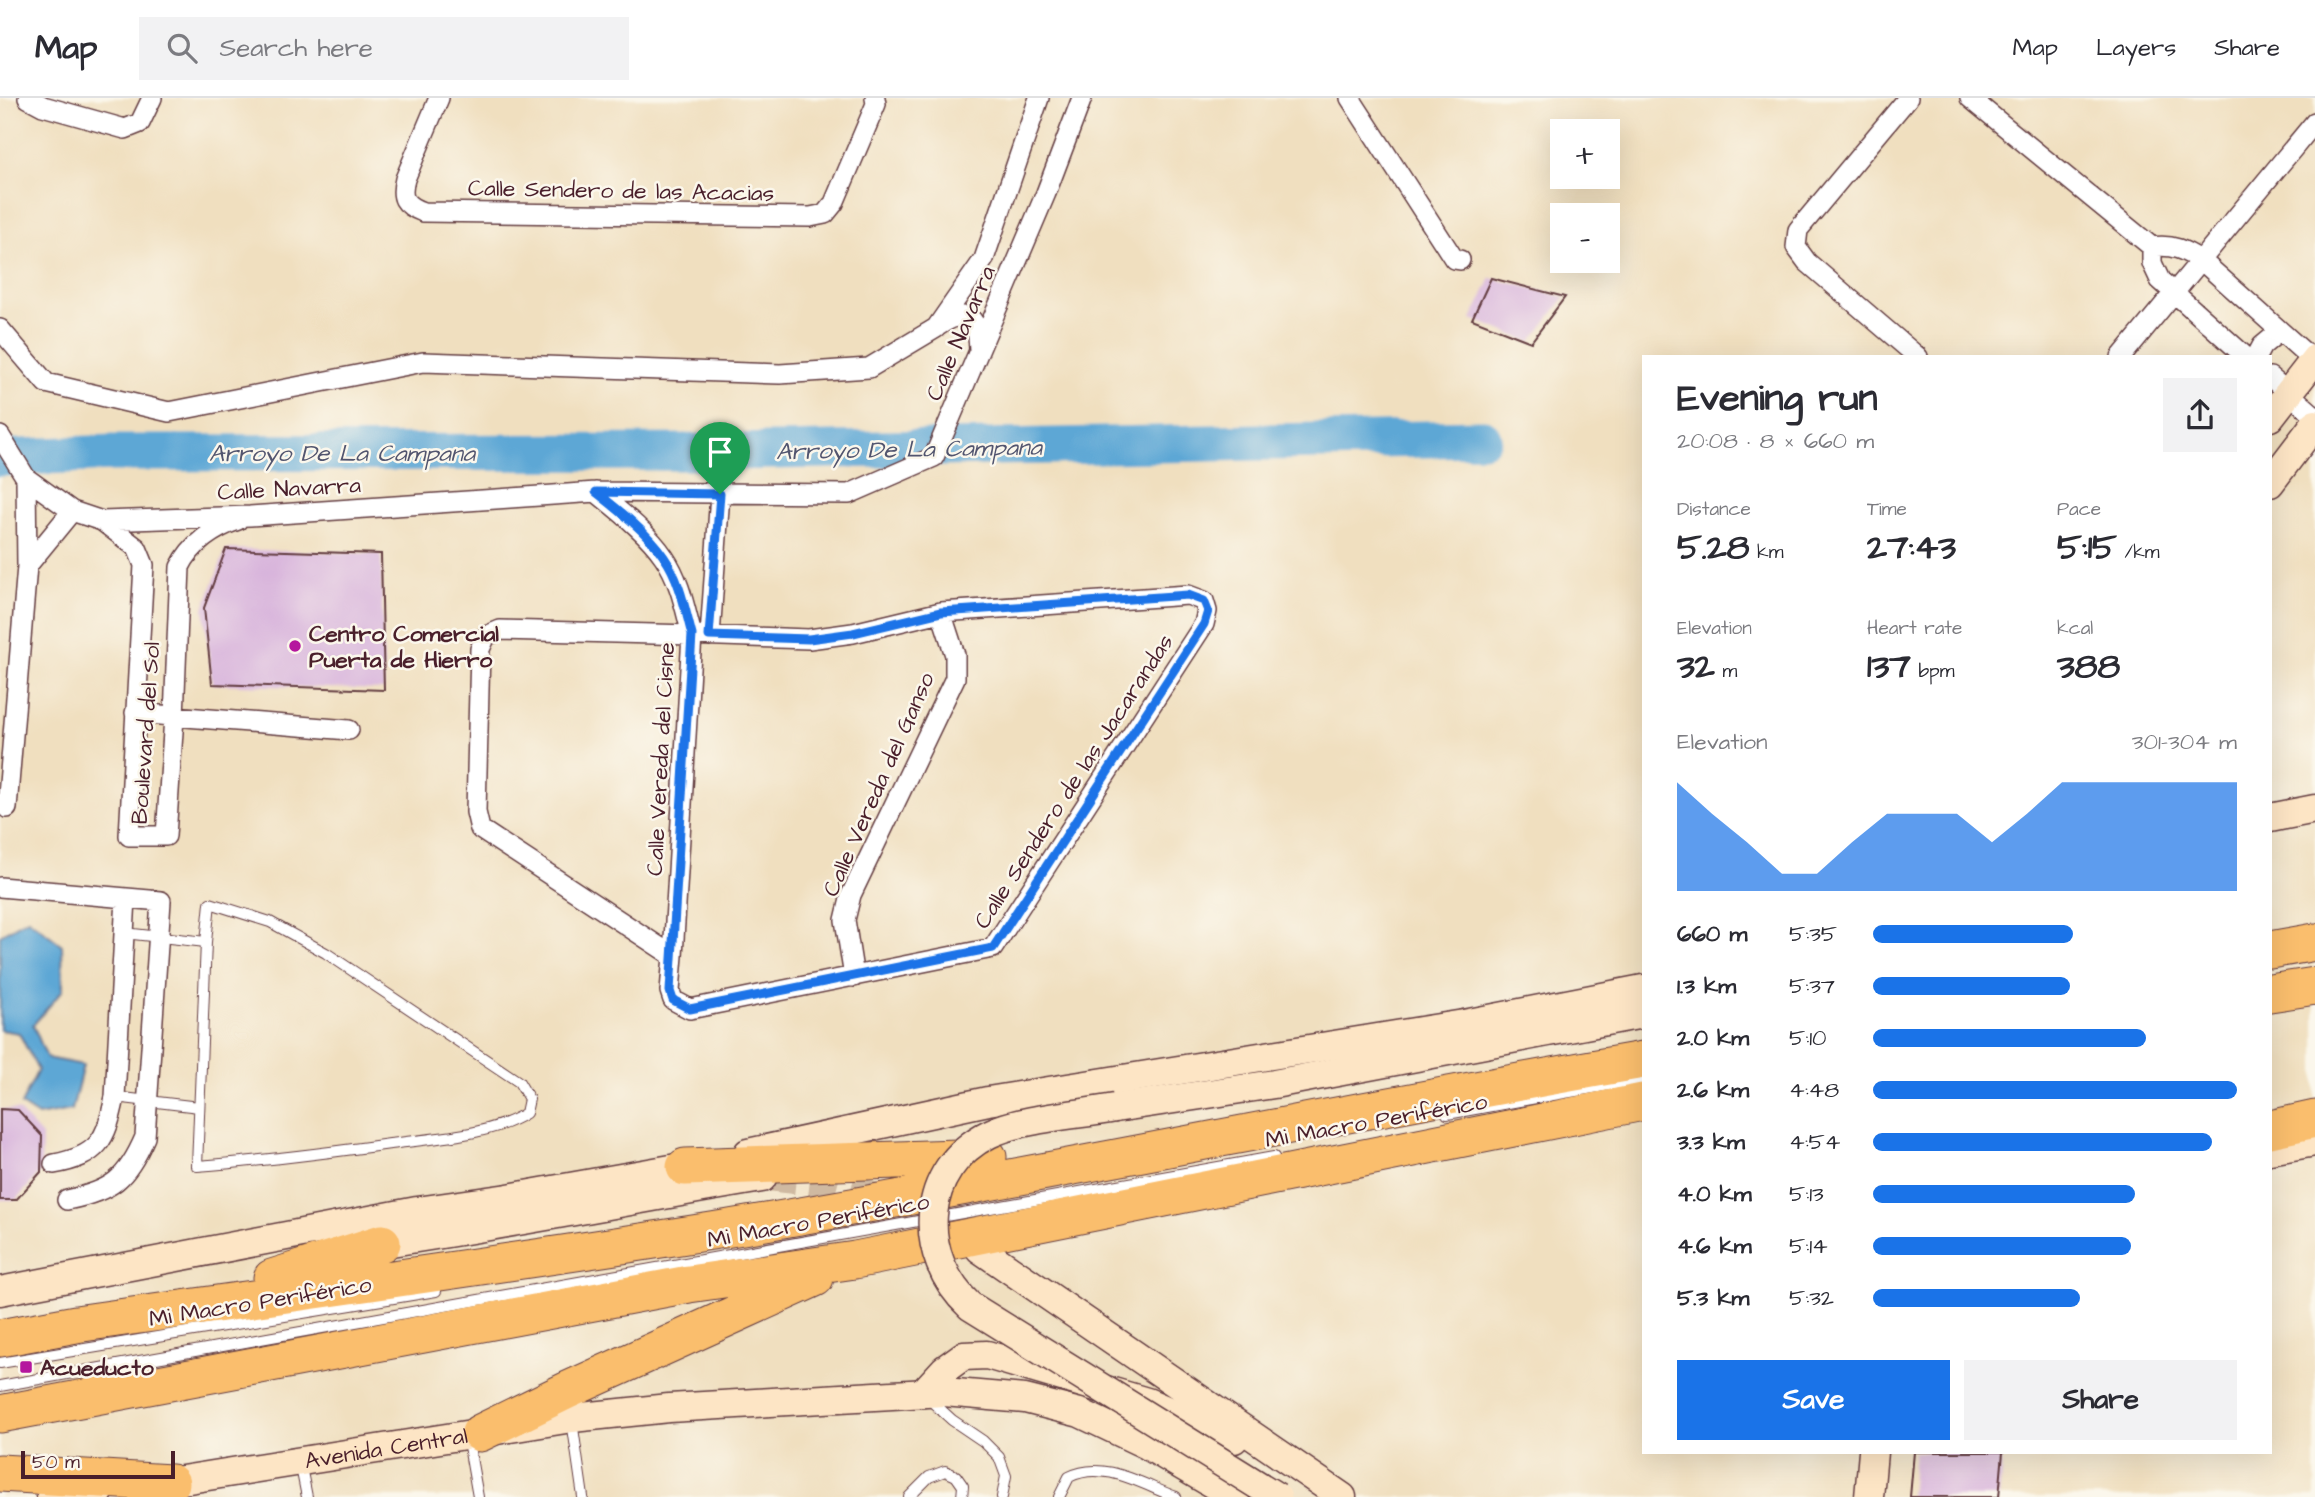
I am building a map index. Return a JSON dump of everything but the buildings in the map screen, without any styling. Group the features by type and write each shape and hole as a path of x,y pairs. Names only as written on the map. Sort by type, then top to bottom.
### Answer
{"highway":[{"path":"2272,950 2315,942"},
{"path":"2272,992 2315,986"},
{"path":"76,1324 726,1228 1153,1152 1642,1060"},
{"path":"0,1414 676,1287 855,1260 1628,1099"},
{"path":"2272,1129 2315,1119"},
{"path":"685,1167 1153,1152"},
{"path":"0,1338 235,1289 382,1243"},
{"path":"473,1434 570,1404 855,1260"},
{"path":"0,1473 171,1483"}],"main road":[{"path":"2272,410 2279,385 2314,361"},
{"path":"2272,480 2315,424"},
{"path":"2272,818 2315,809"},
{"path":"2,1290 417,1211 685,1167 988,1101 1464,1024 1642,989"},
{"path":"1277,1497 970,1306 951,1286 938,1262 932,1222 937,1194 949,1169 967,1148 1006,1127 1274,1084 1642,1014"},
{"path":"2272,1150 2315,1142"},
{"path":"2,1290 93,1283 382,1243 568,1214 629,1200 768,1177"},
{"path":"980,1250 1342,1497"},
{"path":"923,1393 945,1369 963,1356 987,1355 1147,1402 1289,1462"},
{"path":"570,1404 669,1408 923,1393 998,1395 1080,1413 1153,1449 1235,1497"},
{"name":"Avenida Central","path":"57,1496 97,1494 171,1483 473,1434"},
{"path":"1869,1497 1873,1454"}],"street":[{"path":"28,98 43,106 125,129 140,123 152,98"},
{"name":"Calle Sendero de las Acacias","path":"439,98 402,191 403,200 409,207 423,212 810,217 825,214 834,203 876,104 875,98"},
{"name":"Calle Navarra","path":"0,329 46,383 169,412 423,362 780,374 869,368 936,328 984,259 1040,98"},
{"name":"Calle Navarra","path":"4,443 22,472 72,511 102,521 250,516 596,492 849,494 934,457 1082,98"},
{"path":"1350,98 1454,260 1460,260"},
{"path":"1909,98 1798,230 1796,247 1807,262 1916,355"},
{"path":"1969,98 2152,247 2167,245 2183,249 2202,261 2314,361"},
{"path":"2123,355 2315,122"},
{"path":"2152,247 2152,263 2160,281 2244,355"},
{"path":"936,328 954,316 964,316 974,321 978,331 979,353"},
{"path":"2257,355 2262,346 2280,331"},
{"path":"2279,385 2315,416"},
{"path":"7,808 27,566 22,472"},
{"name":"Calle Vereda del Cisne","path":"596,492 625,516 664,557 701,636"},
{"name":"Calle Vereda del Cisne","path":"690,1009 673,1000 670,991 701,636 720,494"},
{"path":"27,566 72,511"},
{"name":"Boulevard del Sol","path":"102,521 137,548 144,565 129,836 166,836 180,567 184,557 209,534 224,525 250,516"},
{"name":"Calle Sendero de las Jacarandas","path":"673,956 480,829 476,812 480,649 486,636 500,630 809,639 853,633 941,612 1188,595 1204,601 1208,611 1204,624 993,948 690,1009"},
{"name":"Calle Vereda del Ganso","path":"854,977 845,920 851,895 955,678 955,655 941,612"},
{"path":"135,713 349,730"},
{"path":"0,887 161,901 145,1137 136,1158 120,1178 97,1194 67,1199"},
{"path":"54,1164 78,1159 96,1147 109,1125 114,1097 126,898"}],"lane":[{"path":"210,903 270,922 388,992 519,1082 529,1099 526,1113 509,1124 470,1132 257,1162 197,1166 206,942 210,903"},
{"path":"124,933 206,942"},
{"name":"Mi Macro Periférico","path":"1438,1115 1642,1079"},
{"path":"114,1097 199,1107"},
{"name":"Mi Macro Periférico","path":"0,1386 1284,1156"},
{"name":"Mi Macro Periférico","path":"919,1208 947,1203"},
{"name":"Mi Macro Periférico","path":"0,1363 453,1288"},
{"path":"923,1393 999,1457 1006,1476 1002,1497"},
{"path":"570,1404 583,1497"},
{"path":"473,1434 478,1497"},
{"path":"300,1462 307,1497"},
{"path":"1059,1497 1069,1477 1092,1469 1105,1470 1176,1497"},
{"path":"909,1497 929,1477 945,1471 956,1476 963,1486 962,1497"}],"water":[{"path":"28,919 62,945 63,990 33,1025 47,1058 83,1065 72,1110 38,1116 21,1105 38,1070 19,1033 0,1030 0,935"}],"waterway":[{"name":"Arroyo De La Campana","path":"0,458 112,453 722,452 1483,438"}],"tunnel":[{"path":"768,1177 829,1184 882,1198"}],"place":[{"name":"Centro Comercial Puerta de Hierro","path":"295,646"},
{"name":"Acueducto","path":"26,1367"}],"route":[{"path":"596,492 720,494 709,636 809,639 853,633 941,612 1188,595 1204,601 1208,611 1204,624 993,948 690,1009 673,1000 670,991 692,635 680,589 664,557 625,516 596,492"}]}
